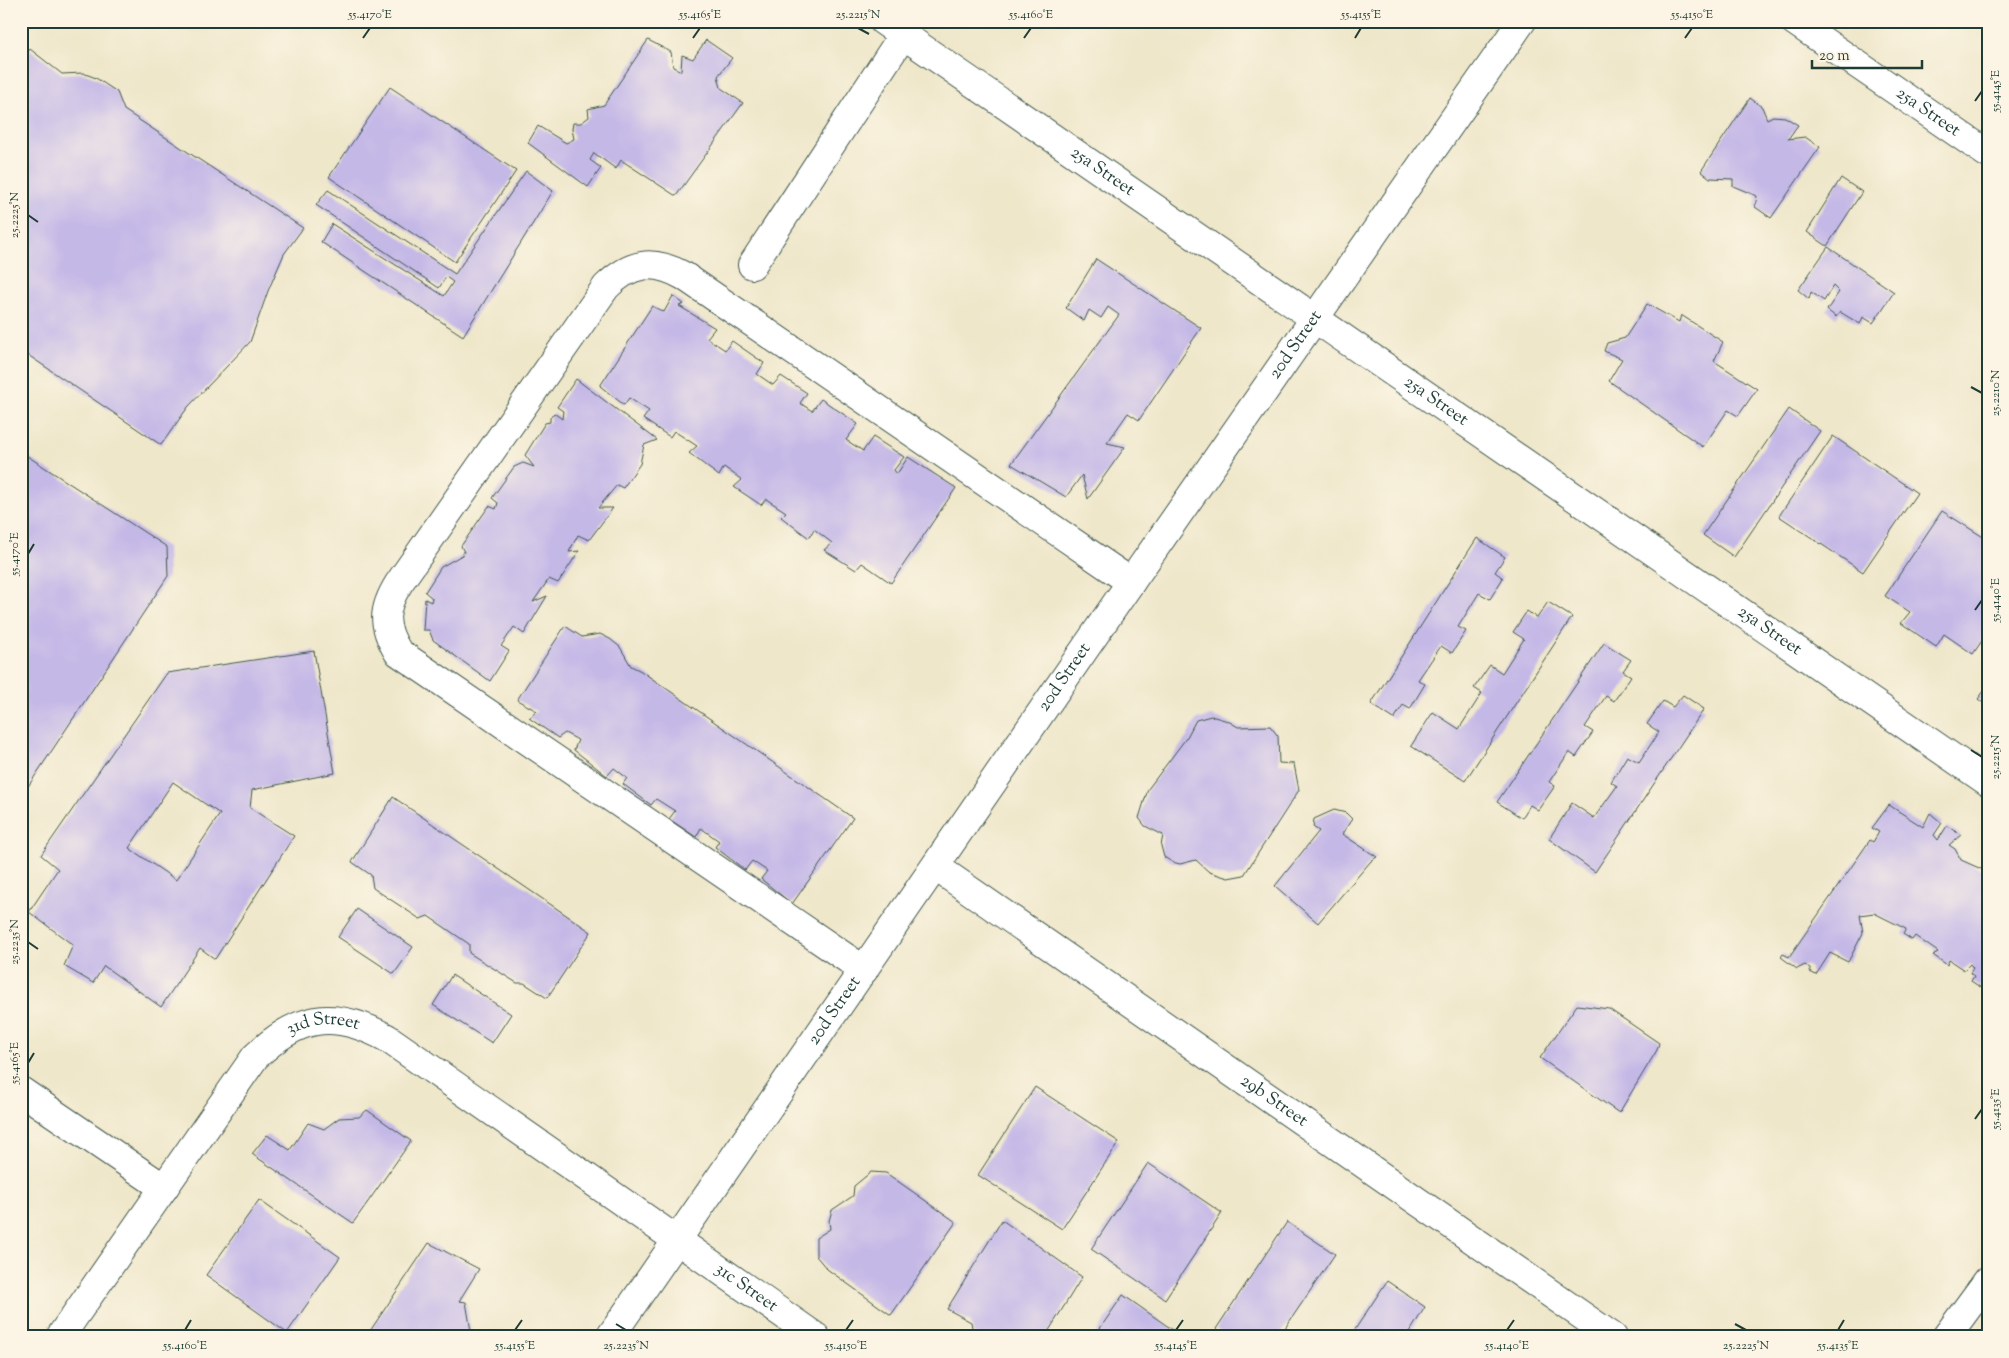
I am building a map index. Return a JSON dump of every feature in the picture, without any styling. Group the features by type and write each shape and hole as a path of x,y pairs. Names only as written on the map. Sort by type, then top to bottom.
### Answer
{"street":[{"name":"20d Street","path":"610,1337 1131,582 1522,21"},
{"name":"25a Street","path":"1794,21 1988,154"},
{"name":"25a Street","path":"893,28 1314,320 1988,782"},
{"path":"752,265 893,28"},
{"path":"864,970 398,652 388,636 385,617 388,599 404,575 606,287 618,274 635,267 652,265 669,268 684,276 1131,582"},
{"name":"29b Street","path":"936,867 1612,1337"},
{"name":"31d Street","path":"60,1337 255,1057 273,1040 294,1027 317,1021 342,1021 365,1027 387,1038 678,1239"},
{"path":"21,1091 164,1188"},
{"name":"31c Street","path":"678,1239 816,1337"},
{"path":"1946,1337 1988,1280"}],"building":[{"path":"648,40 671,52 673,67 681,71 682,55 693,59 706,40 732,58 718,76 721,88 743,103 676,196 621,160 616,169 594,153 590,160 601,168 588,187 528,143 538,126 566,143 574,139 573,123 581,123 589,117 588,109 604,105"},
{"path":"30,49 62,74 83,73 96,78 117,92 124,110 303,228 284,254 268,291 250,342 188,407 161,445 25,353 21,358 21,62"},
{"path":"390,87 516,171 455,262 329,177"},
{"path":"1750,98 1762,107 1767,119 1773,116 1785,117 1798,125 1788,139 1805,137 1820,147 1771,218 1755,207 1757,196 1733,186 1733,179 1710,178 1701,171"},
{"path":"526,171 553,191 463,336 321,242 332,224 444,296 453,282 446,277 439,288 316,205 328,190 455,274"},
{"path":"1841,178 1862,192 1827,246 1807,232"},
{"path":"1828,247 1894,292 1873,323 1863,317 1860,324 1840,312 1836,317 1827,310 1839,292 1833,286 1824,301 1811,292 1809,299 1798,290"},
{"path":"1096,259 1201,328 1139,420 1128,413 1107,443 1125,447 1088,499 1082,475 1066,497 1011,464 1119,315 1108,307 1101,318 1089,310 1084,321 1066,308"},
{"path":"673,296 684,304 679,306 715,328 707,338 725,350 732,341 764,363 757,374 773,385 781,376 807,393 800,403 812,411 821,399 858,424 846,440 863,451 873,437 904,457 894,470 897,474 908,457 956,488 891,583 862,563 856,570 824,550 832,543 814,529 809,538 781,517 786,512 766,499 761,505 734,487 742,480 724,467 719,476 689,453 697,446 674,431 670,437 643,419 649,411 629,398 624,405 600,386 652,306 664,312"},
{"path":"1647,304 1679,322 1681,315 1723,342 1714,361 1757,389 1738,416 1728,410 1703,447 1609,381 1622,359 1604,351 1607,343 1625,338"},
{"path":"576,379 657,440 644,445 640,464 623,488 617,485 598,508 613,508 589,540 578,535 569,552 579,551 558,583 549,579 533,602 547,596 524,634 514,627 501,646 509,651 490,681 433,640 429,630 423,630 425,599 431,602 432,598 425,592 441,567 462,555 464,552 461,546 489,506 496,509 498,503 492,498 514,467 523,463 534,467 525,455 545,423 550,422 550,418 554,413 562,419 563,411 557,407"},
{"path":"1789,409 1820,431 1734,557 1703,535"},
{"path":"1833,436 1917,493 1863,572 1779,516"},
{"path":"21,452 167,547 168,576 21,797"},
{"path":"1942,511 1988,540 1988,632 1973,654 1944,634 1936,647 1901,623 1910,612 1885,596"},
{"path":"1477,538 1505,557 1495,572 1503,578 1490,599 1479,593 1458,627 1466,631 1452,653 1441,646 1418,680 1425,684 1410,709 1403,705 1394,719 1371,704"},
{"path":"1548,602 1572,617 1465,781 1411,746 1433,712 1459,729 1482,693 1474,688 1490,665 1502,673 1524,639 1513,632 1527,611 1537,618"},
{"path":"565,626 582,637 600,634 610,639 620,647 631,666 641,671 853,818 792,904 761,879 767,871 752,861 745,870 715,847 719,841 701,828 696,837 669,819 675,811 656,799 651,805 623,784 627,778 614,768 607,776 574,750 578,740 565,733 558,738 529,718 537,711 517,700"},
{"path":"1604,643 1631,660 1623,671 1631,676 1614,701 1606,696 1585,727 1593,732 1576,757 1569,752 1549,782 1555,786 1538,810 1530,805 1522,818 1497,802"},
{"path":"314,651 335,773 252,790 250,808 294,836 215,959 200,948 161,1007 104,966 93,983 64,966 73,945 29,912 58,869 41,855 167,673","holes":["173,782 220,814 176,880 129,848"]},
{"path":"1988,686 1988,707 1978,699"},
{"path":"1683,695 1704,709 1595,872 1549,839 1572,803 1594,818 1617,786 1611,782 1627,756 1639,762 1659,732 1647,724 1663,701 1673,707"},
{"path":"1211,716 1228,721 1238,727 1270,726 1278,736 1279,763 1294,764 1299,790 1244,875 1228,878 1209,872 1196,860 1180,864 1164,857 1161,846 1163,835 1145,826 1139,818 1148,789 1187,737 1196,720"},
{"path":"393,797 591,932 547,998 524,983 517,983 469,953 469,944 428,916 420,919 373,888 371,875 352,862"},
{"path":"1889,805 1923,827 1930,813 1942,823 1934,835 1938,840 1947,826 1961,835 1949,845 1955,849 1961,860 1988,872 1988,986 1984,983 1980,987 1971,981 1974,976 1970,973 1973,968 1970,964 1964,970 1949,960 1947,965 1933,955 1938,952 1915,936 1912,940 1903,934 1906,929 1874,913 1860,915 1863,933 1848,962 1830,953 1816,975 1810,972 1810,968 1805,965 1797,969 1781,957 1783,954 1789,957 1870,840 1873,842 1879,832 1872,828"},
{"path":"1334,810 1346,813 1352,819 1342,834 1377,857 1371,861 1318,923 1275,886 1319,831 1313,827 1314,819"},
{"path":"357,909 413,947 394,974 338,937"},
{"path":"452,975 511,1014 492,1043 433,1005"},
{"path":"1577,1005 1609,1009 1659,1043 1657,1050 1619,1113 1540,1058"},
{"path":"1035,1087 1119,1142 1062,1229 978,1175"},
{"path":"367,1110 411,1141 353,1223 252,1154 267,1135 290,1150 308,1123 324,1129 339,1118 359,1117"},
{"path":"1148,1163 1222,1213 1165,1299 1091,1249"},
{"path":"871,1172 886,1173 956,1222 891,1315 827,1269 816,1256 816,1238 830,1229 829,1221 832,1210 853,1196 854,1186"},
{"path":"259,1200 340,1257 287,1333 206,1275"},
{"path":"1002,1220 1082,1277 1045,1337 978,1337 973,1333 971,1322 947,1309"},
{"path":"1287,1222 1335,1254 1279,1337 1228,1337 1216,1329"},
{"path":"429,1243 479,1269 459,1301 466,1302 472,1337 366,1337"},
{"path":"1387,1281 1425,1307 1407,1337 1350,1337"},
{"path":"1123,1295 1183,1337 1094,1337"}]}
